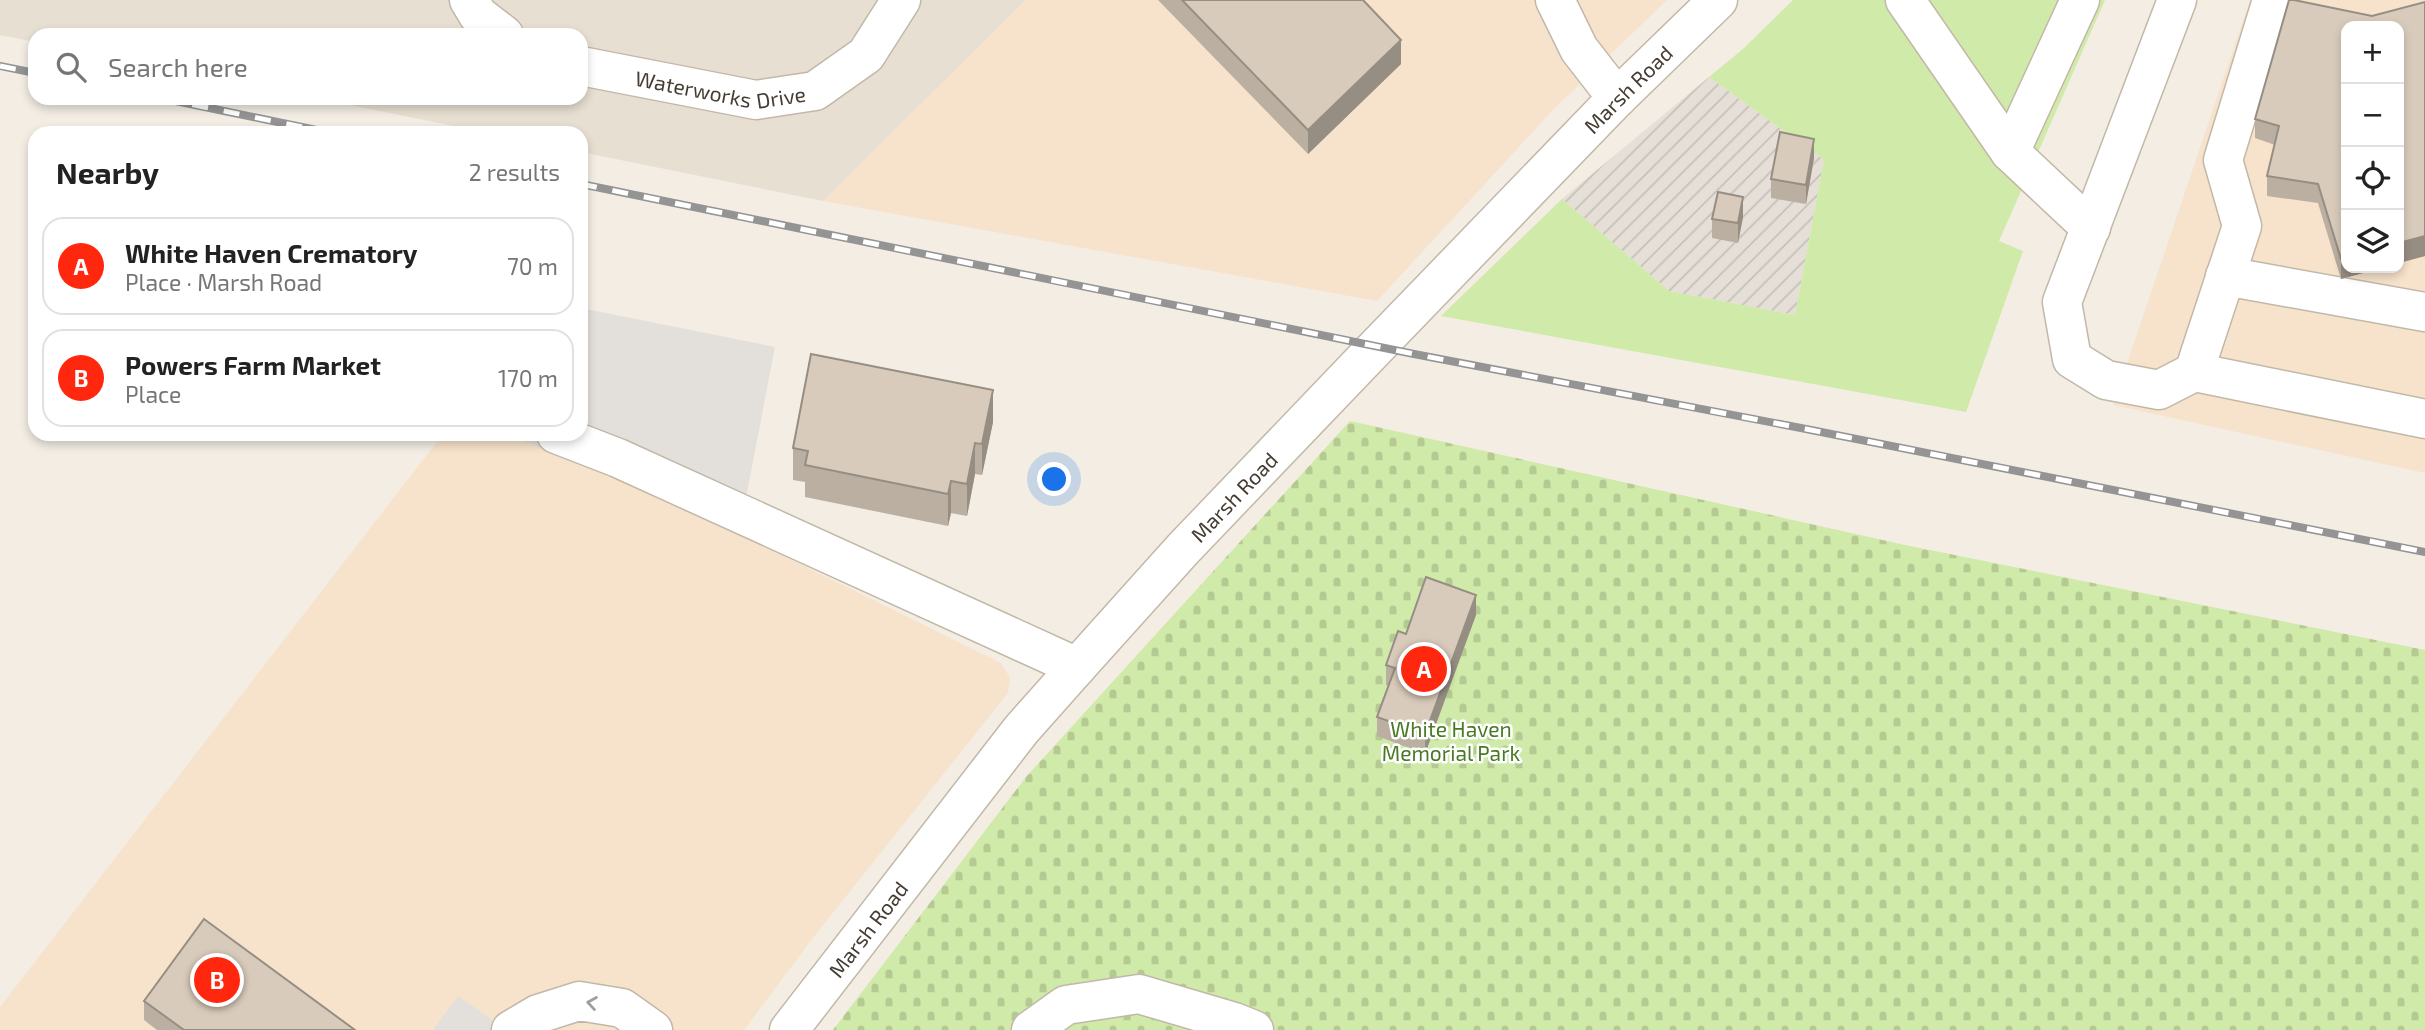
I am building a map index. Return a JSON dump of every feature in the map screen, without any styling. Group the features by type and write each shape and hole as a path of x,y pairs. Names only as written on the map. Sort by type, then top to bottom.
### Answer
{"street":[{"path":"469,0 478,15 495,28"},
{"name":"Waterworks Drive","path":"588,67 757,100 815,91 866,55 901,0"},
{"path":"1555,0 1578,49 1617,98"},
{"name":"Marsh Road","path":"789,1030 1021,730 1183,549 1617,98 1718,0"},
{"path":"1905,0 2010,152 2091,228"},
{"path":"2010,152 2080,0"},
{"path":"2176,0 2062,302 2072,359 2106,380 2159,390 2194,372 2425,419"},
{"path":"2194,372 2242,226 2223,160 2272,0"},
{"path":"2225,276 2416,306"},
{"path":"575,441 618,457 1077,667"},
{"path":"1031,1030 1066,1005 1139,994 1254,1030"},
{"path":"511,1030 538,1014 579,1001 622,1008 653,1030"}],"shaded area":[{"path":"0,0 1026,0 823,201 588,153 588,126 453,126 350,105 588,105 588,28 28,28 28,41 0,35"},
{"path":"1026,0 1667,0 1553,110 1377,301 823,201"},
{"path":"2250,0 2425,0 2425,473 2113,405"},
{"path":"1709,77 1824,160 1795,315 1669,291 1562,199"},
{"path":"588,309 775,347 739,534 592,467 523,441 588,441"},
{"path":"438,441 523,441 592,467 739,534 1001,663 1010,678 1008,693 816,934 744,1030 0,1030 0,1007"},
{"path":"458,996 506,1030 433,1030"}],"green space":[{"path":"1793,0 2105,0 1999,241 2023,251 1966,412 1441,316 1562,199 1669,291 1795,315 1824,160 1709,77 1743,49"},
{"name":"White Haven Memorial Park","path":"1350,421 1905,545 2425,650 2425,1030 833,1030 1026,777"}],"building":[{"path":"1182,0 1363,0 1401,40 1308,130"},
{"path":"2289,0 2372,16 2425,2 2425,236 2404,242 2404,21 2341,21 2341,259 2318,184 2267,176 2279,126 2255,119"},
{"path":"1780,132 1814,139 1806,185 1771,179"},
{"path":"1718,192 1743,197 1738,223 1712,219"},
{"path":"811,354 993,390 982,444 975,443 967,484 951,481 948,494 805,465 808,451 793,448"},
{"path":"1426,577 1476,595 1425,734 1377,717 1395,668 1386,665 1398,631 1406,634"},
{"path":"204,919 355,1030 184,1030 144,1001"}],"railway":[{"path":"0,66 28,72"},
{"path":"195,105 297,126"},
{"path":"588,185 1414,354 2425,552"}],"place":[{"name":"White Haven Crematory","path":"1424,669"},
{"name":"Powers Farm Market","path":"217,980"}]}
